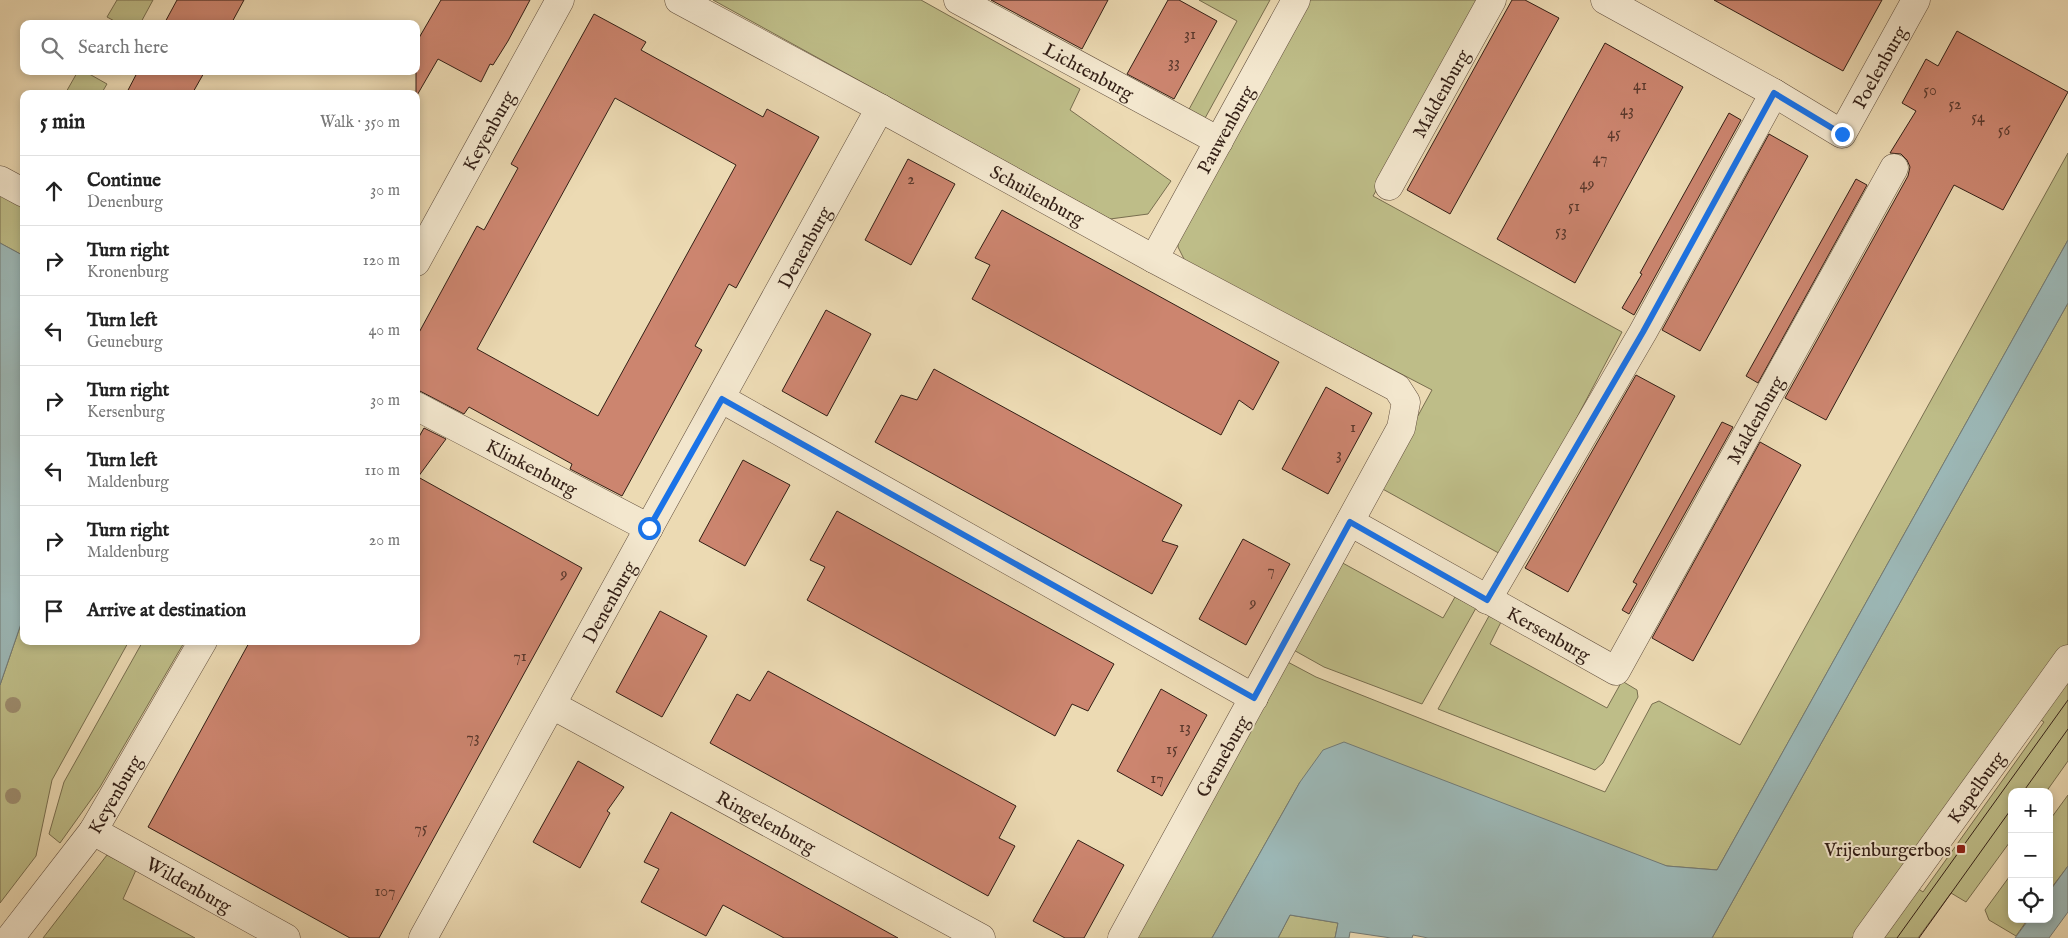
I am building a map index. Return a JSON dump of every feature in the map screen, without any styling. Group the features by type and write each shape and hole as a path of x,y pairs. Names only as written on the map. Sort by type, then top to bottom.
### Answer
{"street":[{"name":"Keyenburg","path":"420,255 560,0"},
{"name":"Schuilenburg","path":"679,0 1154,259 1397,388"},
{"name":"Lichtenburg","path":"958,0 1219,141"},
{"name":"Pauwenburg","path":"1154,259 1296,0"},
{"name":"Maldenburg","path":"1389,186 1492,0"},
{"path":"1487,600 1643,332 1774,93 1605,0"},
{"name":"Poelenburg","path":"1774,93 1842,134 1916,0"},
{"name":"Denenburg","path":"423,938 722,399 880,108"},
{"name":"Maldenburg","path":"1616,671 1894,168"},
{"path":"0,180 20,191"},
{"name":"Geuneburg","path":"1122,938 1401,428 1406,402 1397,388"},
{"path":"722,399 1254,698"},
{"name":"Klinkenburg","path":"420,408 649,528"},
{"name":"Kersenburg","path":"1350,522 1616,671"},
{"name":"Keyenburg","path":"10,938 93,831 201,645"},
{"name":"Kapelburg","path":"1867,938 2068,659"},
{"name":"Ringelenburg","path":"552,705 981,938"},
{"name":"Wildenburg","path":"93,831 286,938"}],"shaded area":[{"path":"117,0 153,0 142,20 113,20 107,17"},
{"path":"713,0 921,0 1080,89 1070,110 1171,181 1148,214 1110,219"},
{"path":"1199,0 1270,0 1204,120 1187,113 1237,21"},
{"path":"1302,0 1487,0 1373,196 1622,332 1504,556 1379,487 1432,390 1185,261 1178,247 1178,231"},
{"path":"76,75 91,75 107,84 103,90 67,90"},
{"path":"2068,153 2068,240 1717,870 1667,866 1300,782 1212,938 1132,938 1284,660 1316,677 1605,792 1652,704 1659,701 1740,745"},
{"path":"0,190 20,201 20,254 0,243"},
{"path":"2068,303 2068,650 1861,938 1712,938"},
{"path":"1339,561 1443,618 1455,597 1476,608 1422,704 1324,667 1290,648"},
{"path":"1489,616 1501,622 1490,644 1607,708 1622,681 1637,690 1638,697 1603,763 1595,770 1438,709"},
{"path":"20,627 20,645 127,645 52,780 36,856 0,903 0,685"},
{"path":"141,645 183,645 100,787 60,843 49,834 64,782"},
{"path":"2068,673 2068,761 2049,788 2008,788 2008,844 1966,902 1951,893 1918,938 1877,938 1914,886 1923,892 2044,722 2036,717"},
{"path":"2068,795 2068,866 2053,886 2053,833 2053,816"},
{"path":"107,855 136,870 123,899 195,938 43,938"},
{"path":"2008,878 2008,923 2025,923 2016,936 1989,920 1985,910"},
{"path":"1290,915 1338,923 1335,938 1278,938"}],"water":[{"path":"2068,240 2068,303 1712,938 1428,938 1413,935 1412,938 1391,938 1350,932 1349,938 1335,938 1338,923 1290,915 1278,938 1212,938 1300,782 1323,750 1344,742 1667,866 1717,870"},
{"path":"0,243 20,254 20,627 0,685"},
{"path":"2068,866 2068,912 2049,938 2015,938 2026,923 2053,923 2053,887"}],"building":[{"path":"177,0 244,0 233,20 166,20"},
{"path":"441,0 530,0 508,41 493,65 490,64 481,82 438,59 420,90 416,90 416,75 420,75 420,36"},
{"path":"991,0 1108,0 1082,49"},
{"path":"1168,0 1179,0 1217,21 1174,99 1127,74"},
{"path":"1512,0 1525,0 1559,18 1450,214 1407,190"},
{"path":"1714,0 1882,0 1843,71"},
{"path":"594,14 646,42 641,50 763,117 767,109 819,137 736,288 729,284 695,346 702,350 622,496 570,469 572,464 469,407 464,414 420,391 420,331 477,226 484,230 518,168 511,164","holes":["615,98 736,165 598,416 477,349"]},
{"path":"1957,31 2068,92 2003,210 1954,185 1826,420 1785,398 1908,176 1910,167 1907,160 1901,154 1890,153 1916,111 1902,103 1926,59 1938,66"},
{"path":"1605,43 1683,87 1575,283 1497,239"},
{"path":"136,75 203,75 194,90 128,90"},
{"path":"1729,113 1741,120 1634,315 1622,308"},
{"path":"1769,134 1808,156 1700,351 1662,330"},
{"path":"908,159 955,184 911,265 865,240"},
{"path":"1856,179 1867,185 1758,383 1746,376"},
{"path":"1002,210 1279,362 1253,410 1239,400 1221,435 972,299 990,265 975,258"},
{"path":"826,310 871,334 827,416 782,391"},
{"path":"934,369 1182,505 1162,541 1178,546 1152,594 875,442 901,395 917,400"},
{"path":"1636,375 1675,396 1568,592 1525,568"},
{"path":"1326,387 1372,413 1328,494 1282,469"},
{"path":"1722,422 1733,427 1629,614 1622,610 1637,584 1633,582"},
{"path":"424,428 446,439 420,474 420,435"},
{"path":"1760,442 1801,465 1693,661 1652,638"},
{"path":"743,460 790,485 745,566 699,541"},
{"path":"420,478 582,568 379,938 350,938 148,827 248,645 420,645"},
{"path":"837,511 1114,664 1088,711 1072,704 1055,736 807,600 825,567 810,560"},
{"path":"1243,539 1290,564 1246,645 1199,619"},
{"path":"660,611 707,636 662,717 616,692"},
{"path":"768,671 1016,806 999,838 1015,846 988,896 710,743 737,694 750,701"},
{"path":"1161,689 1207,715 1162,796 1117,771"},
{"path":"578,761 624,787 607,811 610,813 580,868 533,842"},
{"path":"671,812 898,938 784,938 723,905 706,936 641,902 659,869 644,862"},
{"path":"1078,840 1124,865 1084,938 1065,938 1033,921"}],"tram line":[{"path":"1897,938 2068,700"},
{"path":"2026,788 2068,729"},
{"path":"1919,938 2008,814"}],"place":[{"name":"Vrijenburgerbos","path":"1961,849"}],"route":[{"path":"649,528 722,399 1254,698 1350,522 1487,600 1643,332 1774,93 1842,134"}]}
